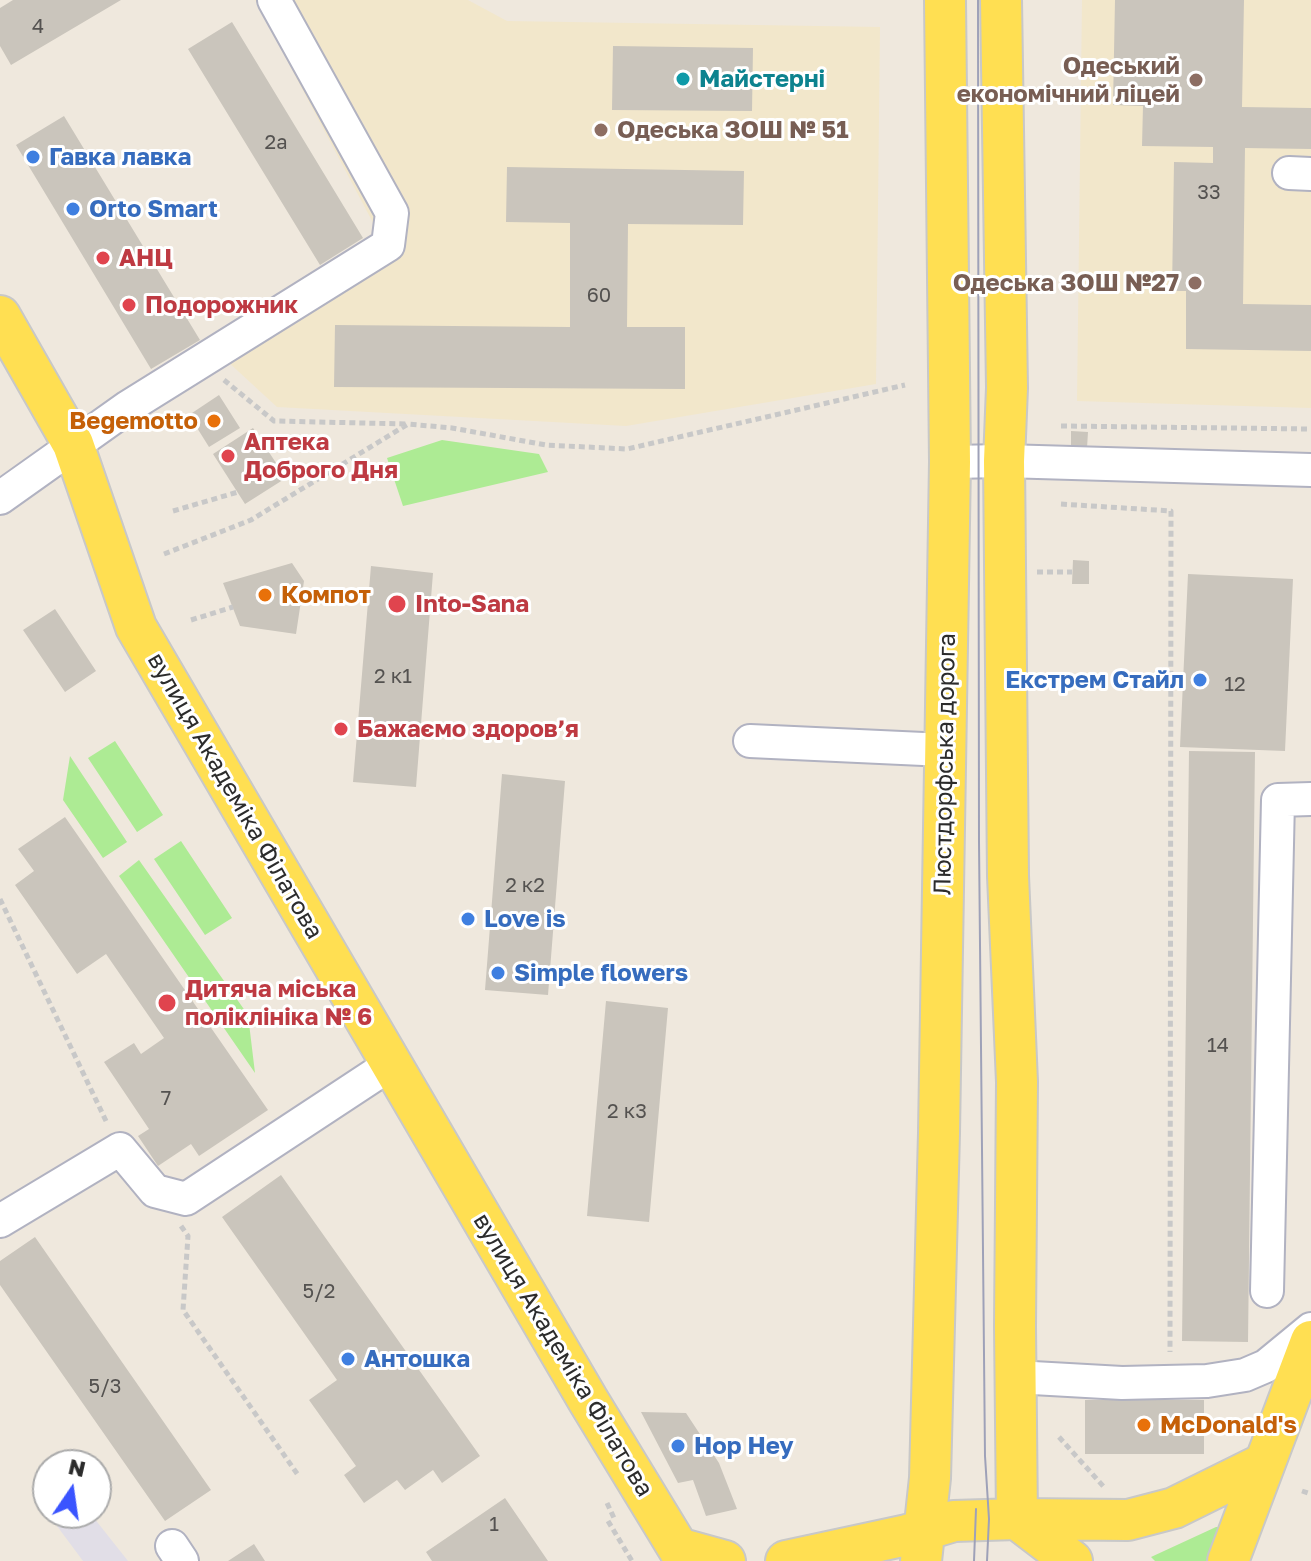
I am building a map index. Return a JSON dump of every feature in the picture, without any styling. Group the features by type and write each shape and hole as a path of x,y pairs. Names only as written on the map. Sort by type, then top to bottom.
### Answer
{"main road":[{"name":"Люстдорфська дорога","path":"922,1545 930,1464 950,462 945,0"},
{"path":"994,1519 1015,1377 1017,1082 1008,876 1004,461 1007,388 1001,0"},
{"name":"вулиця Академіка Філатова","path":"0,316 73,444 136,627 588,1400 682,1555 725,1561"},
{"path":"1228,1561 1311,1341"},
{"path":"786,1561 907,1535 922,1545 994,1519 1128,1520 1174,1508 1265,1463"},
{"path":"994,1519 1072,1561"}],"street":[{"path":"0,498 73,444 388,245 392,213 274,0"},
{"path":"950,462 1311,470"},
{"path":"750,741 945,750"},
{"path":"1267,1291 1278,800 1311,799"},
{"path":"0,1221 120,1149 155,1191 186,1199 391,1064"},
{"path":"1015,1377 1111,1382 1207,1381 1245,1375 1266,1366 1311,1329"}],"path":[{"path":"202,362 274,421 408,424 452,428 546,445 627,449 905,385"},
{"path":"164,554 251,520 408,424"},
{"path":"1061,426 1311,429"},
{"path":"173,511 238,492"},
{"path":"1061,504 1171,511 1170,1357"},
{"path":"1034,572 1072,572"},
{"path":"191,620 233,607"},
{"path":"0,899 120,1149"},
{"path":"155,1191 188,1236 183,1310 298,1475"},
{"path":"1059,1437 1106,1489"},
{"path":"1302,1491 1311,1494"},
{"path":"608,1521 632,1561"}],"shaded area":[{"name":"Одеська ЗОШ № 51","path":"255,0 468,0 507,21 880,27 876,384 626,426 277,407 226,360 379,234"},
{"path":"1082,0 1311,0 1311,408 1077,401"},
{"path":"59,1529 103,1529 128,1561 83,1561"}],"green space":[{"path":"442,440 539,454 548,472 403,506 387,458"},
{"path":"115,741 163,815 137,832 88,758"},
{"path":"70,756 127,842 103,858 63,800"},
{"path":"181,841 232,918 205,935 154,859"},
{"path":"139,860 248,1015 255,1073 119,876"},
{"path":"1216,1527 1223,1527 1224,1561 1155,1561 1151,1557"}],"building":[{"path":"13,0 121,0 11,65 0,46 0,8"},
{"path":"1115,0 1244,0 1242,107 1311,108 1311,149 1245,148 1243,304 1311,305 1311,351 1186,349 1186,291 1172,291 1174,162 1213,163 1213,147 1142,146 1143,106 1113,105"},
{"path":"232,22 363,238 320,265 188,49"},
{"name":"Майстерні","path":"613,46 753,48 752,111 612,110"},
{"path":"64,116 200,340 151,369 16,145"},
{"path":"507,167 744,171 743,225 628,224 627,327 685,327 685,389 334,387 335,325 570,327 570,223 506,222"},
{"name":"Begemotto","path":"219,395 240,428 209,447 189,415"},
{"path":"253,428 286,478 245,504 213,454"},
{"path":"1071,431 1088,432 1087,448 1071,448"},
{"path":"1073,560 1089,561 1089,584 1072,584"},
{"name":"Компот","path":"292,563 304,581 296,634 240,626 223,583"},
{"path":"371,566 433,573 416,787 353,782"},
{"path":"1188,574 1293,579 1285,751 1180,747"},
{"path":"55,609 96,671 65,692 23,630"},
{"path":"1189,751 1255,752 1248,1342 1182,1341"},
{"path":"502,774 565,781 548,995 485,990"},
{"name":"Дитяча міська поліклініка № 6","path":"65,817 268,1110 199,1156 191,1144 158,1166 138,1136 149,1129 104,1062 134,1043 141,1054 164,1038 106,954 77,974 15,885 34,871 18,849"},
{"path":"606,1001 668,1008 649,1222 587,1216"},
{"path":"281,1175 480,1456 442,1483 433,1470 405,1490 397,1480 364,1503 344,1475 356,1466 309,1400 337,1380 222,1217"},
{"path":"35,1237 211,1490 165,1521 0,1285 0,1261"},
{"name":"McDonald's","path":"1085,1400 1204,1400 1204,1454 1085,1454"},
{"path":"641,1412 686,1413 719,1463 737,1509 706,1516 693,1480 678,1483"},
{"path":"505,1498 548,1561 432,1561 426,1552"},
{"path":"254,1544 265,1561 228,1561"}],"tram line":[{"path":"978,0 979,842 985,1456 989,1519 987,1561"},
{"path":"974,1561 976,1509"}],"place":[{"name":"Майстерні","path":"683,79"},
{"name":"Одеський економічний ліцей","path":"1196,80"},
{"name":"Одеська ЗОШ № 51","path":"601,130"},
{"name":"Гавка лавка","path":"33,157"},
{"name":"Orto Smart","path":"73,209"},
{"name":"АНЦ","path":"103,258"},
{"name":"Одеська ЗОШ №27","path":"1195,283"},
{"name":"Подорожник","path":"129,305"},
{"name":"Begemotto","path":"214,421"},
{"name":"Аптека Доброго Дня","path":"228,456"},
{"name":"Компот","path":"265,595"},
{"name":"Into-Sana","path":"397,604"},
{"name":"Екстрем Стайл","path":"1200,680"},
{"name":"Бажаємо здоровʼя","path":"341,729"},
{"name":"Love is","path":"468,919"},
{"name":"Simple flowers","path":"498,973"},
{"name":"Дитяча міська поліклініка № 6","path":"167,1003"},
{"name":"Антошка","path":"348,1359"},
{"name":"McDonald's","path":"1144,1425"},
{"name":"Hop Hey","path":"678,1446"}]}
